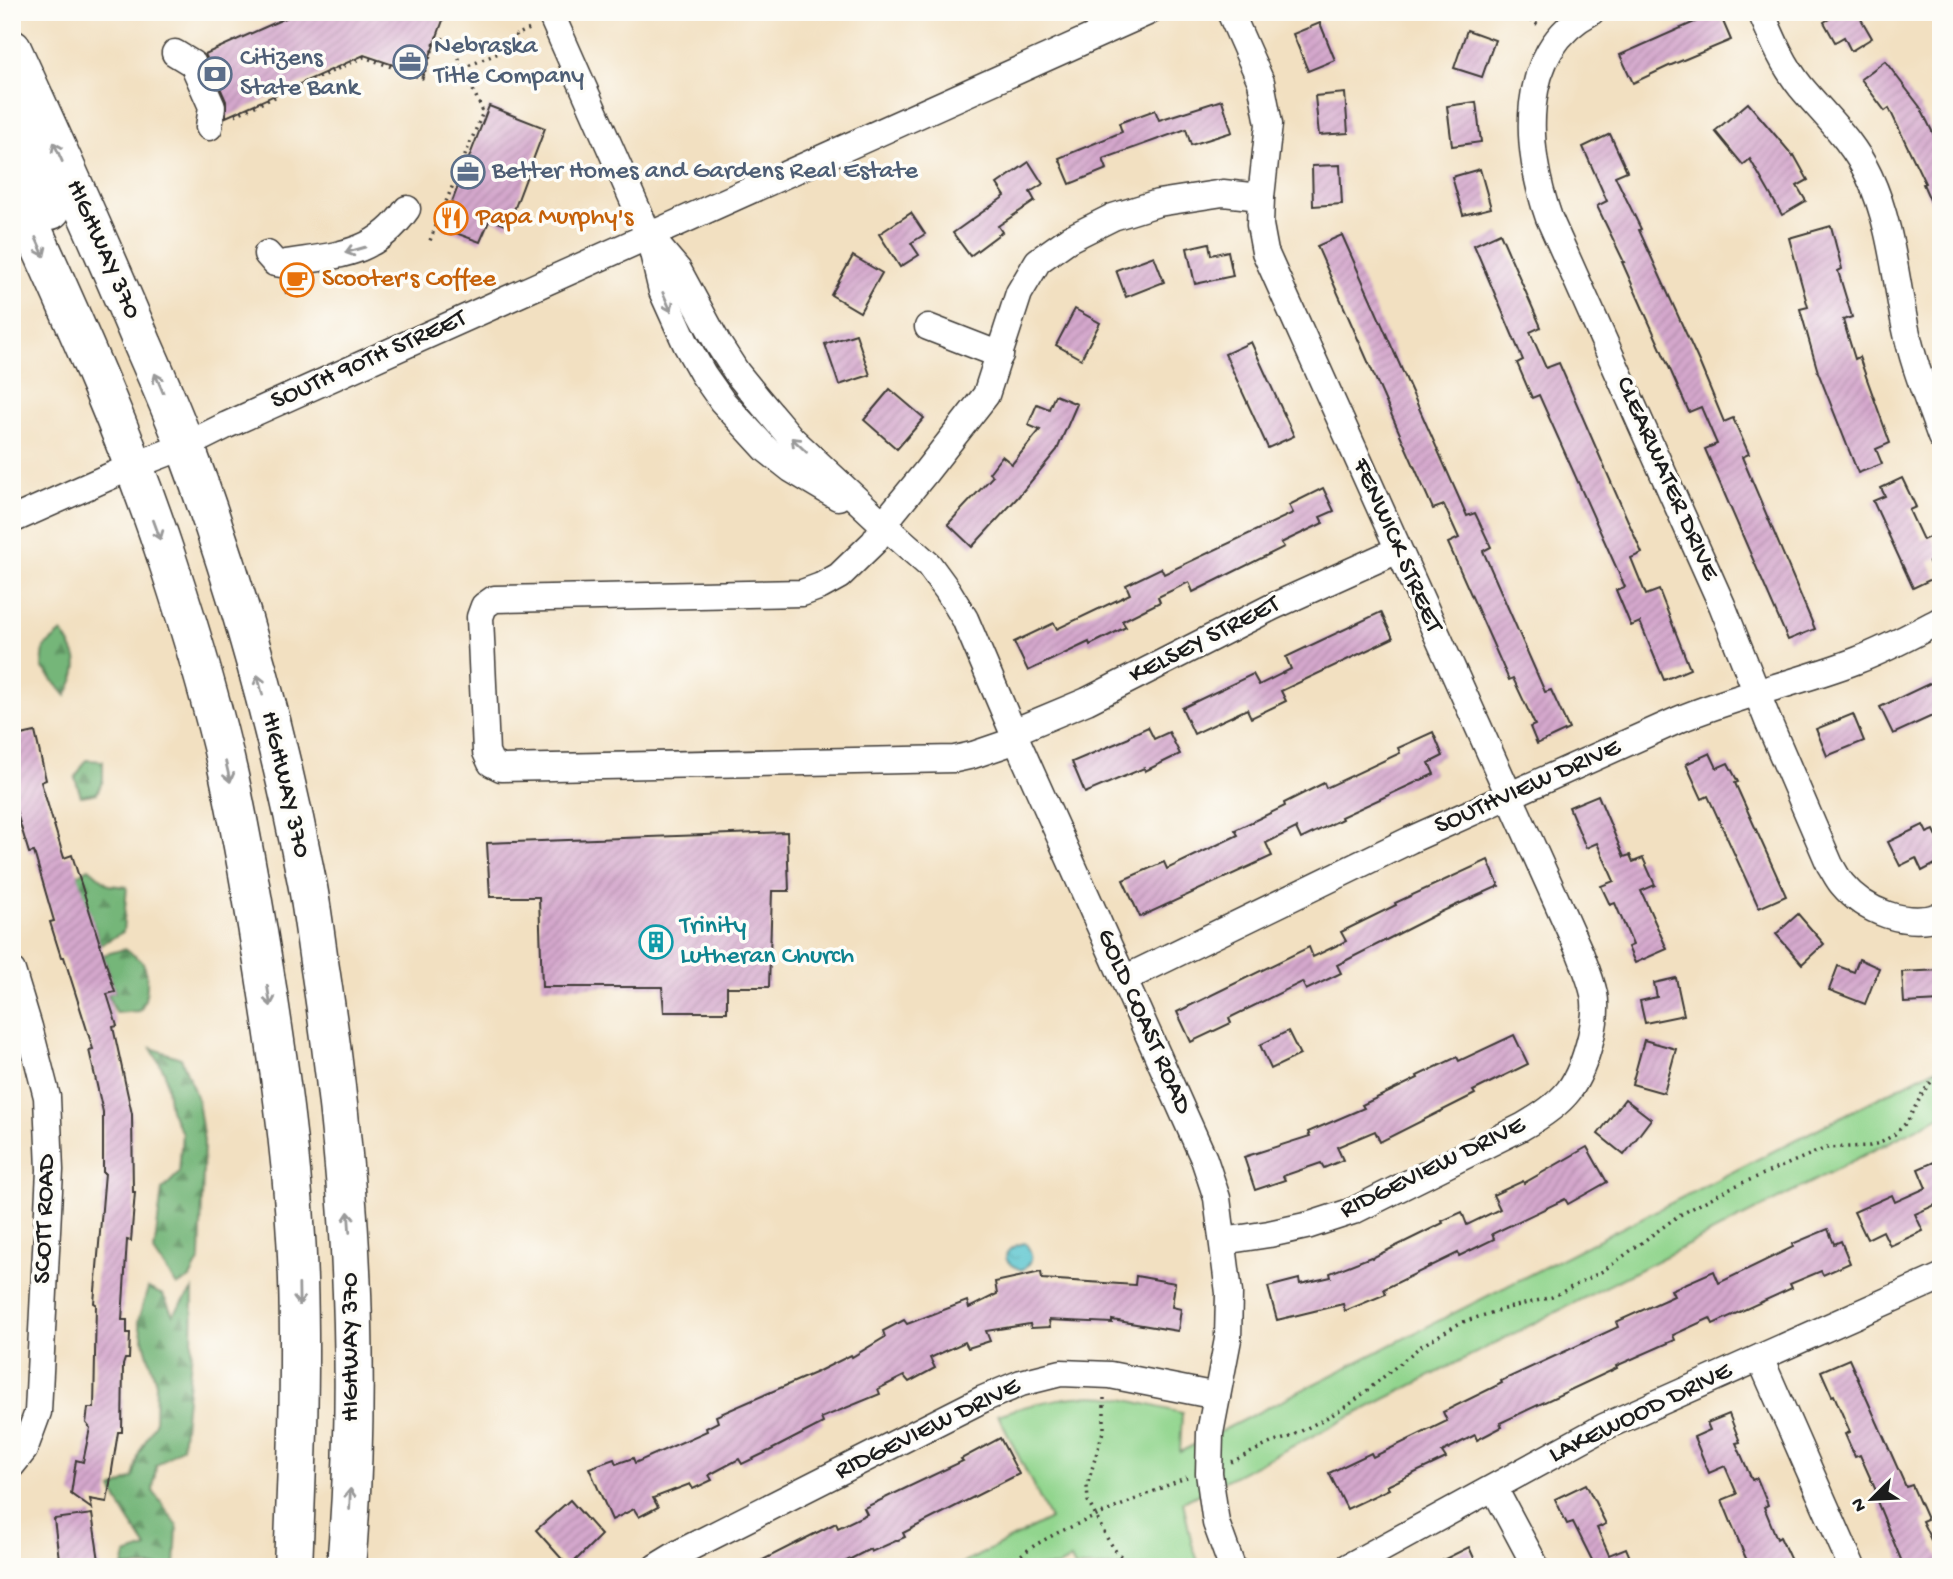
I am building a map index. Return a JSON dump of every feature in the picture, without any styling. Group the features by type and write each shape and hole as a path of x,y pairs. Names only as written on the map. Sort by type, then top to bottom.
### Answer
{"highway":[{"name":"HIGHWAY 370","path":"12,49 128,310 177,449 226,564 279,756 307,882 343,1136 351,1248 354,1377 350,1522 346,1567"},
{"path":"12,130 68,247 140,412 177,449"},
{"name":"HIGHWAY 370","path":"12,184 91,363 168,560 229,774 255,909 276,1042 290,1169 298,1276 300,1374 293,1567"},
{"path":"133,466 162,478 180,508 328,1017"}],"street":[{"name":"SOUTH 90TH STREET","path":"12,520 177,449 1148,12"},
{"name":"FENWICK STREET","path":"1230,12 1261,82 1269,124 1260,225 1265,252 1580,953 1595,995 1594,1025 1580,1072"},
{"name":"CLEARWATER DRIVE","path":"1591,12 1576,21 1555,43 1537,80 1532,105 1532,136 1541,195 1549,218 1722,605 1830,865 1841,883 1854,896 1870,906 1905,920 1941,916"},
{"path":"1761,12 1790,71 1844,134 1868,175 1888,230 1913,358 1941,437"},
{"name":"GOLD COAST ROAD","path":"541,20 649,236 678,270 737,373 792,439 929,565 965,619 1204,1159 1217,1198 1229,1293 1228,1339 1210,1433 1209,1473 1216,1523 1232,1567"},
{"path":"175,53 194,64 212,107 209,127"},
{"path":"884,525 986,395 1019,293 1038,261 1069,239 1113,217 1158,202 1223,193 1261,197"},
{"path":"267,254 275,263 281,264 353,251 375,242 387,233 407,209"},
{"path":"928,327 1000,355"},
{"name":"KELSEY STREET","path":"884,525 874,541 839,576 802,593 494,599 484,606 480,617 486,752 491,763 502,768 955,759 973,755 1087,701 1272,607 1398,550"},
{"name":"SOUTHVIEW DRIVE","path":"1124,979 1410,840 1678,720 1704,709 1857,661 1941,620"},
{"name":"SCOTT ROAD","path":"12,971 47,1097 50,1170 38,1412 24,1450 12,1465"},
{"name":"RIDGEVIEW DRIVE","path":"1223,1241 1310,1225 1353,1211 1546,1113 1572,1088 1580,1072"},
{"name":"LAKEWOOD DRIVE","path":"1348,1567 1604,1427 1941,1277"},
{"path":"1760,1358 1853,1567"},
{"name":"RIDGEVIEW DRIVE","path":"656,1567 971,1405 1021,1383 1061,1373 1110,1375 1217,1396"},
{"path":"1494,1488 1536,1567"}],"path":[{"path":"1518,12 1545,28"},
{"path":"463,68 520,44 516,35 541,20"},
{"path":"209,127 364,57 422,78 437,37 451,41 483,112 429,243"},
{"path":"1227,1463 1290,1437 1353,1402 1421,1346 1460,1323 1552,1297 1581,1283 1623,1258 1678,1216 1728,1189 1826,1148 1870,1146 1882,1142 1907,1122 1923,1093 1932,1081 1941,1075"},
{"path":"1104,1392 1104,1428 1087,1486 1088,1501 1107,1538 1118,1553 1135,1567"},
{"path":"1004,1567 1035,1545 1094,1516 1186,1478"}],"green space":[{"path":"62,632 73,650 77,664 66,696 42,667 44,647"},
{"path":"86,760 103,761 103,780 97,793 81,796 75,778"},
{"path":"89,868 109,885 127,887 123,932 100,945 77,875"},
{"path":"124,949 142,962 147,987 140,1011 116,1013 107,994 115,992 103,955"},
{"path":"151,1048 181,1058 198,1101 204,1141 200,1259 190,1278 177,1286 154,1252 162,1190 179,1173 182,1133 170,1110 165,1073"},
{"path":"1941,1066 1941,1116 1183,1502 1200,1567 1075,1567 1071,1559 1057,1567 956,1567 1050,1519 998,1415 1042,1402 1072,1397 1102,1396 1125,1400 1182,1413 1180,1452"},
{"path":"148,1288 163,1295 173,1315 193,1289 192,1349 182,1447 156,1466 153,1491 177,1525 175,1567 123,1567 126,1555 147,1548 112,1489 133,1478 139,1453 155,1423 156,1383 138,1321"}],"water":[{"path":"1025,1243 1030,1250 1031,1261 1022,1270 1009,1263 1006,1255 1012,1248"}],"building":[{"path":"299,12 446,12 423,75 364,55 226,117 226,101 205,54"},
{"path":"1717,12 1731,40 1633,83 1620,55"},
{"path":"1841,12 1857,12 1872,38 1851,51 1844,37 1835,42 1824,22"},
{"path":"1320,23 1335,60 1308,71 1293,34"},
{"path":"1467,30 1495,40 1482,77 1454,68"},
{"path":"1885,61 1920,107 1941,149 1941,225 1923,184 1925,183 1889,108 1885,111 1861,79"},
{"path":"1345,93 1348,133 1319,135 1315,96"},
{"path":"1222,100 1232,132 1191,145 1186,129 1103,159 1107,169 1070,184 1059,158 1122,132 1119,123 1155,110 1159,120"},
{"path":"1476,102 1481,142 1452,146 1447,106"},
{"path":"1748,103 1794,155 1808,180 1797,186 1806,201 1782,215 1750,159 1743,165 1715,131"},
{"path":"489,106 545,128 508,226 490,219 480,242 442,228"},
{"path":"1610,134 1627,171 1615,176 1641,229 1639,230 1724,422 1733,418 1749,454 1742,457 1815,629 1788,640 1705,449 1717,444 1701,407 1689,412 1597,206 1607,201 1583,147"},
{"path":"1029,162 1043,184 1030,192 1035,201 998,226 1002,232 970,256 953,233 1005,196 997,184"},
{"path":"1340,165 1342,204 1313,206 1312,166"},
{"path":"1480,169 1491,208 1463,215 1452,177"},
{"path":"911,213 925,234 911,243 919,255 900,267 879,234"},
{"path":"1831,226 1842,269 1838,271 1852,317 1843,320 1855,359 1859,357 1890,443 1876,449 1882,464 1858,473 1818,372 1800,309 1808,307 1789,238"},
{"path":"1500,233 1541,327 1530,332 1546,368 1559,363 1642,553 1631,558 1646,595 1659,590 1690,669 1664,680 1640,622 1631,626 1616,590 1625,587 1539,395 1532,398 1517,363 1523,360 1474,245"},
{"path":"1342,235 1467,516 1475,513 1491,547 1483,551 1545,692 1551,690 1569,729 1537,744 1530,727 1535,725 1513,678 1509,680 1448,543 1459,538 1444,505 1433,509 1317,246"},
{"path":"1209,243 1211,255 1228,251 1233,276 1195,284 1187,248"},
{"path":"853,256 882,273 860,312 831,295"},
{"path":"1154,256 1164,282 1126,297 1116,270"},
{"name":"Scooter's Coffee","path":"311,275 313,289 286,293 283,280"},
{"path":"1075,309 1100,323 1081,359 1056,345"},
{"path":"856,334 870,375 839,385 825,344"},
{"path":"1251,342 1294,436 1268,448 1225,354"},
{"path":"890,389 924,418 897,449 864,420"},
{"path":"1055,395 1077,404 1057,450 972,547 948,524 993,476 989,473 1002,456 1012,464 1040,430 1028,425 1037,404 1049,409"},
{"path":"1902,478 1916,507 1909,510 1923,540 1931,536 1941,556 1929,562 1936,577 1913,588 1873,501 1885,496 1881,488"},
{"path":"1323,488 1334,511 1320,517 1323,523 1281,543 1284,547 1193,592 1189,582 1158,597 1160,602 1122,621 1126,627 1028,671 1014,642 1054,623 1057,629 1130,594 1126,585 1161,568 1164,574 1293,513 1289,505"},
{"path":"1381,612 1393,638 1281,691 1286,701 1251,718 1247,709 1194,734 1182,708 1253,674 1259,685 1291,669 1286,657"},
{"path":"1941,678 1941,712 1893,734 1880,707"},
{"path":"1853,714 1864,741 1827,756 1816,729"},
{"path":"1148,727 1154,739 1169,732 1180,754 1145,771 1144,768 1085,793 1072,762"},
{"path":"35,732 46,780 41,782 64,858 72,855 115,992 107,994 117,1026 113,1027 132,1114 135,1192 131,1241 127,1240 122,1320 127,1320 127,1333 130,1333 129,1359 125,1359 123,1365 122,1432 118,1432 107,1502 90,1499 92,1509 71,1494 76,1460 83,1462 90,1428 86,1423 88,1408 94,1408 94,1303 105,1173 103,1112 89,1050 93,1049 50,922 54,921 34,852 29,853 12,797 12,737"},
{"path":"1433,732 1443,756 1429,763 1434,774 1341,817 1342,819 1301,839 1296,828 1266,843 1272,856 1140,917 1123,880 1164,862 1167,869 1238,835 1235,830 1285,806 1284,803 1324,783 1326,788 1400,753 1398,748"},
{"path":"1710,753 1717,768 1728,763 1786,896 1759,908 1708,796 1702,799 1686,764"},
{"path":"1598,795 1624,857 1630,855 1633,862 1643,858 1655,885 1641,891 1667,949 1635,963 1628,947 1633,945 1615,903 1610,905 1601,886 1614,881 1597,843 1586,848 1569,807"},
{"path":"1923,825 1927,833 1934,830 1941,845 1941,861 1922,871 1916,858 1900,866 1888,842"},
{"name":"Trinity Lutheran Church","path":"787,832 789,891 772,891 769,987 727,987 727,1012 664,1012 662,987 542,987 539,897 490,897 487,843"},
{"path":"1488,860 1499,886 1337,965 1341,973 1306,990 1302,982 1229,1018 1231,1023 1191,1042 1177,1012 1309,947 1313,957 1346,941 1341,932 1396,905 1395,903"},
{"path":"1798,914 1824,944 1802,964 1776,934"},
{"path":"1859,959 1879,968 1865,1004 1829,990 1838,966 1854,972"},
{"path":"1941,970 1941,1001 1904,1003 1902,972"},
{"path":"1676,978 1684,1015 1645,1023 1640,1001 1657,997 1654,983"},
{"path":"1288,1031 1300,1055 1271,1069 1260,1045"},
{"path":"1514,1035 1528,1064 1380,1142 1375,1131 1337,1147 1343,1160 1324,1168 1321,1163 1283,1176 1285,1180 1255,1190 1244,1157 1310,1136 1308,1132 1364,1108 1362,1105 1418,1078 1417,1076 1457,1057 1459,1061"},
{"path":"1644,1040 1676,1049 1664,1093 1632,1084"},
{"path":"1625,1099 1651,1119 1624,1155 1598,1134"},
{"path":"1587,1147 1607,1182 1568,1204 1565,1199 1492,1234 1494,1239 1459,1256 1458,1253 1384,1289 1386,1294 1345,1311 1343,1304 1277,1320 1268,1287 1299,1279 1300,1284 1331,1277 1330,1273 1372,1258 1462,1212 1467,1225 1500,1209 1493,1195 1523,1181 1524,1183"},
{"path":"1941,1159 1941,1219 1935,1205 1915,1214 1923,1231 1890,1246 1883,1231 1867,1239 1854,1212 1892,1195 1895,1202 1926,1188 1918,1169"},
{"path":"1828,1229 1834,1244 1841,1241 1850,1263 1823,1275 1821,1271 1790,1284 1792,1288 1713,1324 1710,1318 1673,1335 1675,1340 1500,1423 1502,1427 1477,1440 1475,1435 1442,1452 1446,1458 1387,1486 1389,1489 1347,1509 1329,1473 1371,1453 1373,1457 1447,1421 1443,1412 1502,1383 1501,1381 1618,1327 1616,1322 1674,1296 1671,1290 1714,1271 1719,1283 1793,1247 1792,1244"},
{"path":"1041,1272 1042,1279 1135,1285 1136,1276 1175,1283 1172,1307 1181,1309 1178,1331 1112,1320 1112,1323 1049,1320 1050,1327 1031,1328 1030,1324 986,1331 990,1341 968,1348 965,1342 930,1358 935,1368 909,1382 904,1376 878,1389 880,1394 821,1418 823,1423 769,1451 742,1464 739,1459 709,1475 712,1480 693,1489 690,1484 653,1498 658,1507 639,1517 634,1509 612,1520 589,1468 614,1459 616,1464 633,1458 635,1463 707,1431 706,1428 718,1422 716,1416 851,1355 852,1357 885,1337 883,1331 904,1320 907,1324 967,1301 969,1308 997,1294 995,1282"},
{"path":"1849,1359 1906,1487 1912,1485 1927,1519 1922,1521 1941,1561 1941,1567 1904,1567 1874,1494 1877,1493 1860,1455 1855,1457 1845,1434 1850,1432 1821,1371"},
{"path":"1729,1414 1740,1442 1736,1443 1752,1480 1757,1478 1768,1505 1764,1507 1777,1539 1780,1537 1794,1567 1750,1567 1722,1500 1737,1494 1725,1466 1709,1473 1694,1437 1710,1430 1707,1423"},
{"path":"1000,1438 1019,1474 903,1533 905,1537 871,1552 870,1549 835,1567 749,1567 836,1523 838,1528 867,1514 864,1508 963,1461 961,1459"},
{"path":"1586,1484 1606,1524 1597,1528 1609,1555 1626,1548 1634,1567 1582,1567 1593,1562 1573,1522 1567,1524 1555,1499"},
{"path":"570,1500 601,1535 569,1567 536,1530"},
{"path":"92,1514 100,1567 60,1567 54,1519"},
{"path":"1469,1547 1478,1567 1429,1567"}],"place":[{"name":"Nebraska Title Company","path":"410,62"},
{"name":"Citizens State Bank","path":"215,74"},
{"name":"Better Homes and Gardens Real Estate","path":"468,172"},
{"name":"Papa Murphy's","path":"451,218"},
{"name":"Scooter's Coffee","path":"297,280"},
{"name":"Trinity Lutheran Church","path":"656,942"}]}
